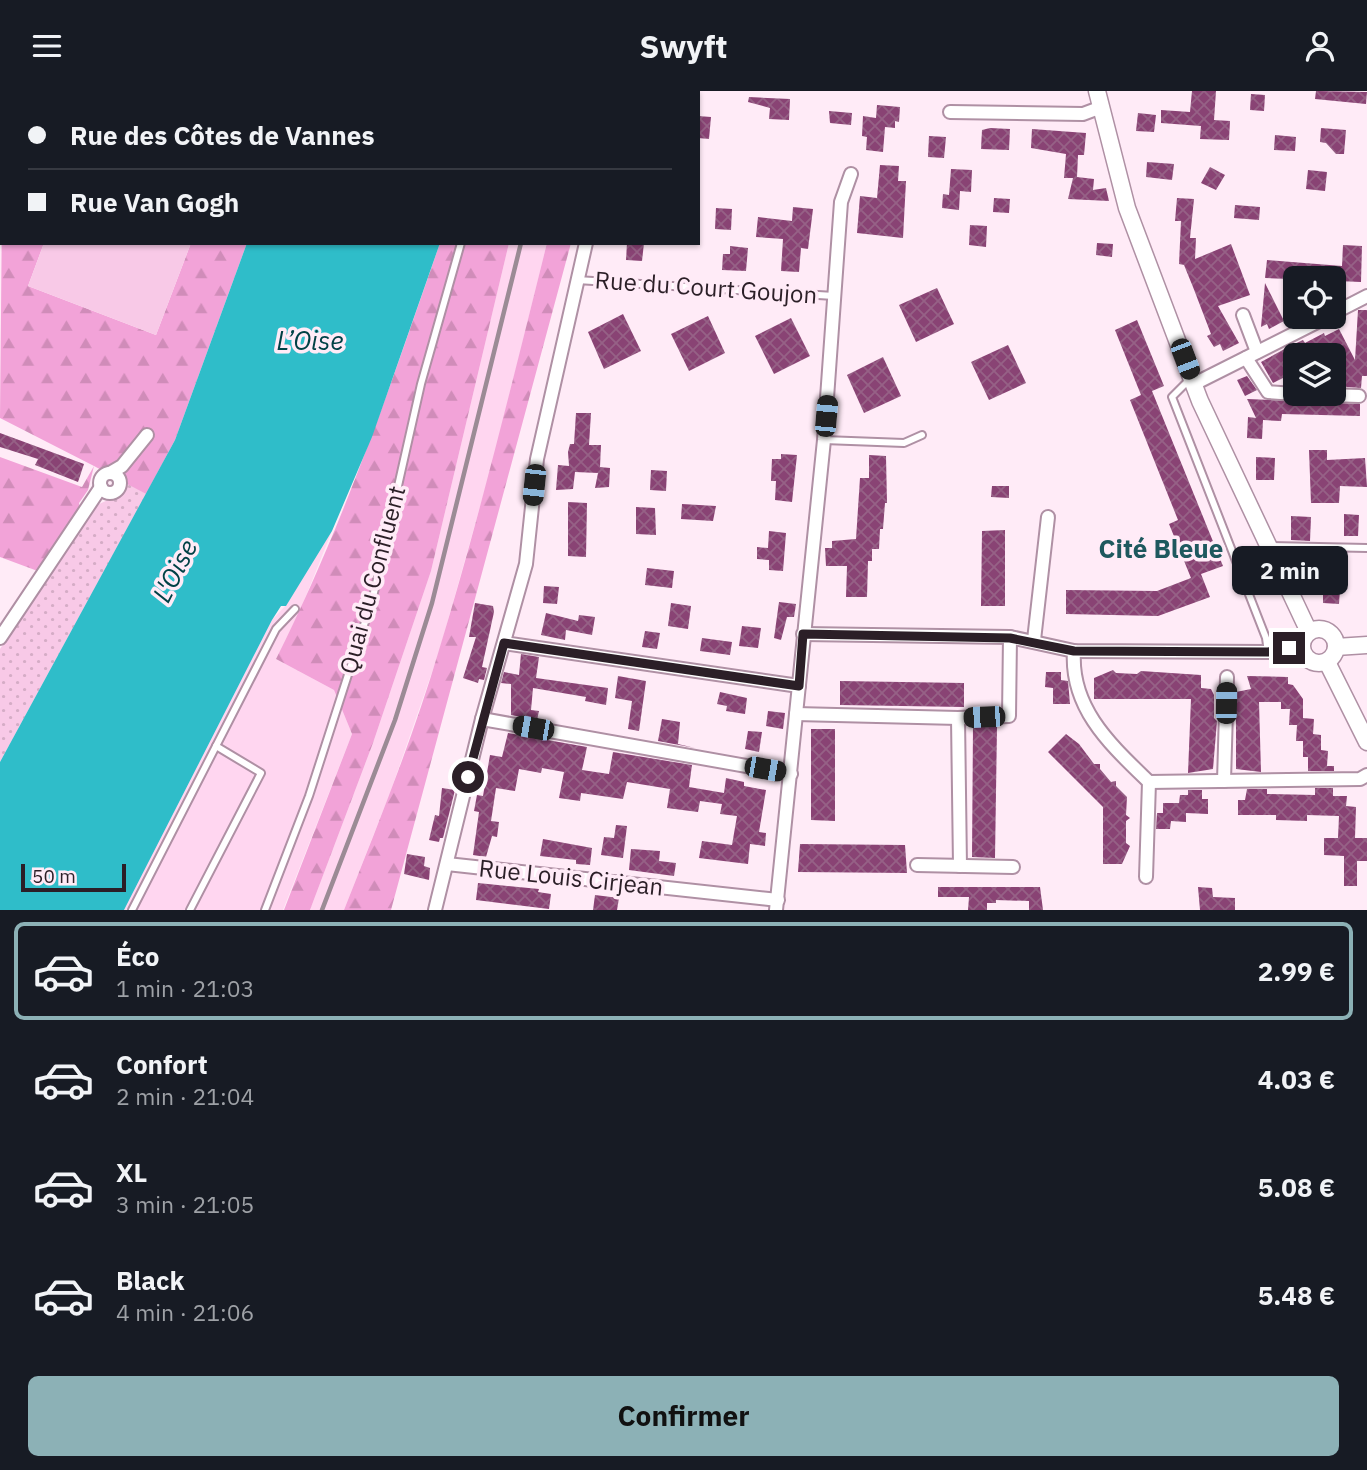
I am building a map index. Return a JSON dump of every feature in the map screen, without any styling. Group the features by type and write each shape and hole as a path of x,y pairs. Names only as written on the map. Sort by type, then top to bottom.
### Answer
{"street":[{"path":"803,634 1010,638 1074,651 1268,652 1306,639 1325,630 1333,636 1336,646 1334,655 1326,661 1310,661 1306,639 1193,381 1127,208 1097,91"},
{"path":"950,112 1083,114 1100,108"},
{"path":"777,905 824,440 841,202 850,174"},
{"path":"435,910 482,719 526,564 537,459 586,245"},
{"path":"1346,307 1367,296"},
{"path":"1243,315 1252,355 1268,393 1283,394"},
{"path":"1193,381 1303,329"},
{"path":"1346,396 1359,396"},
{"path":"0,638 101,492 101,478 117,472 147,435"},
{"path":"1034,641 1048,517"},
{"path":"796,714 958,718 1009,716 1010,638"},
{"path":"504,643 799,686"},
{"path":"1336,646 1367,645"},
{"path":"1074,651 1073,664 1088,712 1099,733 1149,782 1360,779 1367,775"},
{"path":"1326,661 1367,742"},
{"path":"1224,781 1227,677"},
{"path":"958,718 960,866"},
{"path":"482,719 791,774"},
{"path":"1146,877 1149,782"},
{"name":"Rue Louis Cirjean","path":"447,864 777,905"},
{"path":"917,865 1013,867"}],"lane":[{"name":"Quai du Confluent","path":"265,910 309,796 373,597 421,384 460,245"},
{"name":"Rue du Court Goujon","path":"577,280 836,296"},
{"path":"1193,381 1172,397 1266,638 1268,652"},
{"path":"824,440 904,443 922,435"},
{"path":"1266,546 1367,548"},
{"path":"132,910 276,629 295,609"},
{"path":"190,910 261,773 216,746"}],"shaded area":[{"path":"43,245 190,245 156,335 28,286"},
{"path":"509,245 547,245 494,457 439,652 390,793 344,910 310,910 373,743 431,571"},
{"path":"125,481 146,494 0,762 0,649 97,505 121,494"},
{"path":"332,531 300,611 276,659 334,690 352,734 283,910 124,910 272,620 286,605"}],"green space":[{"path":"2,245 43,245 28,286 156,335 190,245 246,245 175,440 146,494 0,418"},
{"path":"439,245 509,245 431,571 373,743 310,910 284,910 352,734 334,690 276,659 323,558 384,402"},
{"path":"547,245 570,245 391,910 344,910 429,683 509,396"},
{"path":"0,457 82,487 94,466 88,490 79,503 81,517 43,573 0,557"}],"water":[{"name":"L’Oise","path":"246,245 439,245 372,437 332,531 286,606 281,606 272,620 124,910 0,910 0,762 175,440"}],"building":[{"path":"1192,91 1216,91 1214,120 1230,121 1229,140 1200,139 1201,126 1161,123 1161,110 1190,112"},
{"path":"1316,91 1367,92 1366,104 1315,99"},
{"path":"1251,94 1265,95 1264,111 1250,110"},
{"path":"749,97 790,99 789,120 769,119 770,108 748,102"},
{"path":"877,105 900,107 899,122 895,121 895,128 885,127 883,152 866,150 867,137 862,136 863,116 876,118"},
{"path":"829,111 852,113 851,125 830,123"},
{"path":"1138,113 1156,115 1154,132 1136,131"},
{"path":"700,116 711,117 709,139 700,138"},
{"path":"1321,128 1346,130 1344,154 1336,154 1326,143 1320,142"},
{"path":"1010,129 1009,150 981,149 982,130"},
{"path":"1032,129 1086,133 1084,155 1078,155 1077,177 1094,179 1093,190 1106,188 1109,201 1068,199 1073,178 1064,178 1066,154 1031,148"},
{"path":"1275,135 1296,137 1295,151 1274,150"},
{"path":"929,136 946,137 944,158 928,157"},
{"path":"1147,162 1174,164 1172,180 1146,177"},
{"path":"880,165 899,166 898,181 906,181 903,238 857,233 860,196 877,198"},
{"path":"1210,167 1225,175 1216,190 1201,183"},
{"path":"951,169 972,170 971,192 960,191 959,210 942,208 943,194 949,195"},
{"path":"1308,170 1327,172 1325,191 1306,189"},
{"path":"994,198 1010,199 1009,213 993,212"},
{"path":"1177,198 1194,199 1190,238 1196,238 1195,259 1231,244 1250,295 1218,306 1239,343 1223,351 1220,344 1214,347 1207,336 1211,334 1193,287 1184,265 1179,264 1181,221 1175,221"},
{"path":"1235,205 1260,207 1259,220 1234,218"},
{"path":"793,207 813,209 808,249 801,248 799,272 781,271 783,239 756,237 758,217 792,221"},
{"path":"716,208 732,209 731,230 715,229"},
{"path":"970,225 987,226 986,247 969,245"},
{"path":"1097,243 1113,244 1112,257 1096,255"},
{"path":"627,245 644,245 642,261 626,260"},
{"path":"1343,245 1362,246 1361,282 1346,281 1346,266 1342,266"},
{"path":"730,246 748,248 746,271 722,270 723,254 730,254"},
{"path":"1267,260 1342,266 1283,266 1283,279 1265,278"},
{"path":"1265,283 1283,322 1269,329 1267,324 1261,327"},
{"path":"937,288 954,324 916,342 899,305"},
{"path":"1358,310 1367,310 1367,376 1362,376 1361,388 1346,387 1346,343 1305,343 1339,329 1355,360"},
{"path":"623,314 641,351 604,369 588,332"},
{"path":"708,316 725,353 689,371 671,334"},
{"path":"791,318 810,356 774,374 755,336"},
{"path":"1137,320 1164,386 1152,391 1223,566 1201,574 1210,597 1158,616 1066,614 1066,590 1157,591 1191,578 1169,524 1178,520 1130,400 1141,395 1115,330"},
{"path":"1008,345 1026,383 989,400 971,362"},
{"path":"1283,350 1283,378 1273,383 1261,362"},
{"path":"883,357 901,396 864,413 847,375"},
{"path":"1247,376 1257,390 1245,396 1237,380"},
{"path":"1247,399 1283,401 1283,406 1360,404 1360,416 1282,414 1281,421 1263,420 1262,439 1247,438 1248,417 1256,418"},
{"path":"576,413 591,413 589,445 601,445 600,467 610,468 609,487 595,488 598,473 575,472 573,489 556,490 558,465 569,466 568,452 570,444 574,444"},
{"path":"0,433 84,464 78,482 35,465 38,459 0,447"},
{"path":"1309,450 1327,450 1327,460 1365,458 1367,487 1340,486 1339,503 1311,503"},
{"path":"781,454 797,455 792,502 775,500 776,481 771,481 772,459 781,459"},
{"path":"869,455 886,456 887,503 883,529 880,529 879,549 872,549 872,561 868,561 867,597 846,597 847,566 826,566 825,548 832,548 832,541 856,539 860,478 869,478"},
{"path":"1256,457 1275,458 1274,480 1256,480"},
{"path":"651,470 667,471 666,491 650,490"},
{"path":"992,486 1009,486 1009,498 991,497"},
{"path":"568,502 587,503 586,557 568,556"},
{"path":"682,504 716,506 713,521 681,519"},
{"path":"636,507 655,508 656,535 636,534"},
{"path":"1344,514 1359,515 1358,536 1344,536"},
{"path":"1291,516 1311,517 1310,541 1291,540"},
{"path":"1005,530 1005,606 981,606 982,531"},
{"path":"769,531 786,533 783,571 769,570 769,560 757,559 757,547 768,548"},
{"path":"1312,555 1333,556 1331,580 1311,579"},
{"path":"647,568 674,571 672,588 645,585"},
{"path":"544,586 559,587 557,604 543,603"},
{"path":"1323,588 1340,589 1339,604 1323,603"},
{"path":"779,602 796,604 794,617 787,617 781,640 774,638"},
{"path":"475,603 493,606 494,612 482,667 487,668 484,680 479,679 478,683 463,678 476,637 469,637"},
{"path":"671,603 691,606 688,629 668,626"},
{"path":"546,613 578,621 579,615 595,617 592,635 566,630 565,640 541,635"},
{"path":"742,626 761,628 758,648 739,646"},
{"path":"645,631 660,633 657,649 642,647"},
{"path":"702,638 732,642 730,655 700,651"},
{"path":"521,654 539,657 536,678 608,688 606,705 585,701 586,697 533,688 531,710 539,711 537,720 511,715 511,684 501,683 504,672 519,675"},
{"path":"1113,670 1116,673 1137,674 1141,671 1201,675 1201,688 1211,689 1214,695 1214,718 1217,721 1213,769 1188,773 1191,699 1094,699 1094,678"},
{"path":"1046,672 1061,672 1061,680 1068,681 1070,704 1053,704 1053,688 1045,687"},
{"path":"618,676 646,681 639,731 628,729 632,701 615,698"},
{"path":"1247,676 1288,677 1288,684 1293,685 1303,699 1303,718 1314,719 1313,734 1321,735 1321,750 1328,751 1327,766 1334,766 1334,771 1308,771 1308,757 1303,757 1303,741 1296,741 1297,725 1289,725 1290,709 1281,709 1281,702 1259,702 1261,772 1236,769 1236,692 1251,689"},
{"path":"840,681 964,683 964,707 840,705"},
{"path":"720,692 747,698 745,714 726,711 727,706 717,704"},
{"path":"768,711 785,713 783,729 766,726"},
{"path":"662,719 680,722 678,744 695,748 658,741"},
{"path":"973,727 997,727 995,858 972,857"},
{"path":"811,729 835,729 835,821 811,820"},
{"path":"748,731 762,732 759,752 745,749"},
{"path":"508,733 587,747 582,770 609,774 613,752 692,765 689,787 724,793 726,778 744,782 744,786 766,790 759,832 766,833 765,846 750,844 748,864 699,858 702,841 732,845 737,816 720,814 722,804 700,801 698,812 667,808 670,789 627,782 623,799 581,793 580,801 559,798 564,772 542,768 541,773 519,769 515,791 496,788 491,821 499,822 497,837 492,836 486,857 473,855 479,812 474,811 477,795 483,796 490,755 502,757"},
{"path":"1066,734 1079,744 1094,764 1100,764 1100,769 1111,782 1116,781 1116,786 1127,797 1126,815 1130,818 1126,821 1126,843 1130,846 1122,864 1103,864 1103,807 1048,752"},
{"path":"442,788 455,790 443,838 440,838 439,842 429,840 435,815 439,816"},
{"path":"1315,788 1333,788 1333,796 1347,796 1346,806 1356,807 1355,838 1367,838 1367,861 1357,861 1357,886 1344,886 1344,856 1324,855 1324,838 1338,838 1339,816 1307,815 1307,821 1276,820 1276,815 1238,815 1238,800 1245,800 1247,789 1267,789 1267,794 1315,795"},
{"path":"1188,790 1202,790 1202,799 1208,799 1208,814 1186,813 1186,822 1171,821 1170,829 1156,829 1157,813 1163,813 1163,803 1179,803 1180,795 1188,795"},
{"path":"616,825 627,826 623,858 601,855 604,837 614,838"},
{"path":"543,839 592,848 590,865 576,864 576,860 540,856"},
{"path":"800,844 905,845 907,873 798,872"},
{"path":"631,849 660,851 659,861 676,863 674,876 629,870"},
{"path":"407,854 425,857 424,866 430,868 429,880 404,874"},
{"path":"478,883 539,889 538,892 551,894 549,909 476,900"},
{"path":"938,887 1040,887 1043,910 1029,910 1029,901 996,900 996,903 987,903 987,910 968,910 969,897 938,897"},
{"path":"1198,887 1212,888 1213,897 1235,898 1235,910 1200,910"},
{"path":"595,895 619,898 617,910 593,910"}],"railway":[{"path":"322,910 395,720 432,603 521,245"}],"district":[{"name":"Cité Bleue","path":"1161,549"}],"route":[{"path":"468,777 504,643 799,686 803,634 1010,638 1074,651 1268,652 1289,648"}],"water label":[{"name":"L'Oise","path":"175,571"}]}
